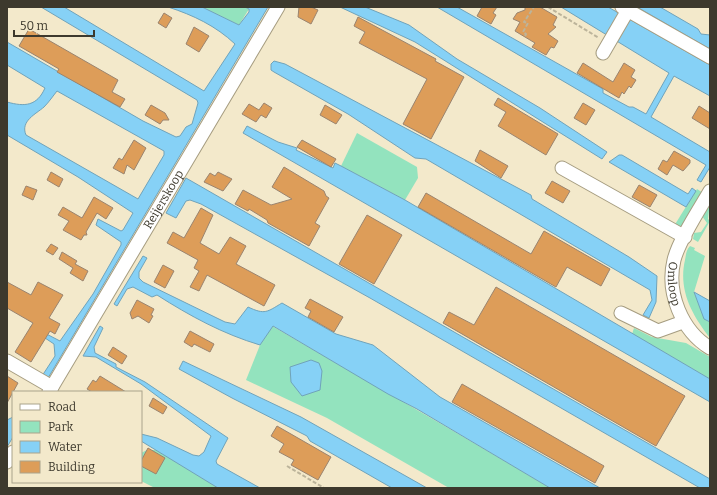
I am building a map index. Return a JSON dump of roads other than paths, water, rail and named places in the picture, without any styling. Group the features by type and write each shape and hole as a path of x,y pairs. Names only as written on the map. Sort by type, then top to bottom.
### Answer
{"street":[{"name":"Reijerskoop","path":"46,385 278,7"},
{"path":"607,45 625,9 710,57"},
{"path":"562,168 685,237"},
{"name":"Omloop","path":"710,191 674,260 672,291 683,322 699,341 710,348"},
{"path":"621,313 658,331 683,322"},
{"path":"7,360 46,385"}],"water":[{"path":"41,7 64,7 204,91 235,44 204,22 168,7 202,7 239,25 249,12 249,9 245,7 268,7 48,378 42,376 55,356 54,344 30,328 31,326 60,341 93,294 121,245 121,242 96,225 98,219 121,231 133,213 78,177 7,135 7,102 25,105 30,104 42,94 45,88 7,65 7,42 143,121 176,137 180,136 186,127 192,124 198,103 197,100","holes":["57,91 164,151 164,155 138,199 26,135 25,126 30,118 44,107"]},
{"path":"340,7 365,7 409,25 457,59 540,108 607,152 602,159 415,42"},
{"path":"437,7 457,7 603,89 603,93 646,114 669,73 561,7 608,7 710,65 710,96 674,76 651,117 710,152 710,167 701,182 697,180 706,165"},
{"path":"637,7 660,7 698,29 701,34 710,35 710,49"},
{"path":"274,61 285,64 531,195 532,199 629,257 657,276 656,302 649,318 643,315 652,300 650,290 426,159 415,158 348,114 271,70 271,64"},
{"path":"247,126 278,142 297,148 296,150 333,168 335,163 405,200 710,379 710,402 243,133"},
{"path":"619,155 622,155 688,194 692,188 696,191 686,207 609,162"},
{"path":"186,178 710,479 710,488 700,488 370,298 201,204 190,200 186,201 176,218 166,213"},
{"path":"143,256 147,258 139,272 139,278 143,282 225,322 235,324 248,307 262,312 273,309 282,303 336,334 373,345 440,397 600,488 550,488 273,326 260,345 233,336 194,317 157,295 152,297 133,287 127,289 117,306 114,304"},
{"path":"694,292 710,301 710,322 704,319"},
{"path":"100,326 103,328 94,347 95,353 116,364 116,367 145,382 228,438 216,461 217,464 260,488 218,488 142,442 142,434 157,438 193,455 199,456 204,452 211,436 141,384 96,357 83,356"},
{"path":"311,360 319,363 322,371 320,390 302,396 291,382 290,367"},
{"path":"183,361 301,417 427,488 392,488 310,441 307,436 179,369"},
{"path":"12,418 12,439 7,447 7,420"}]}
